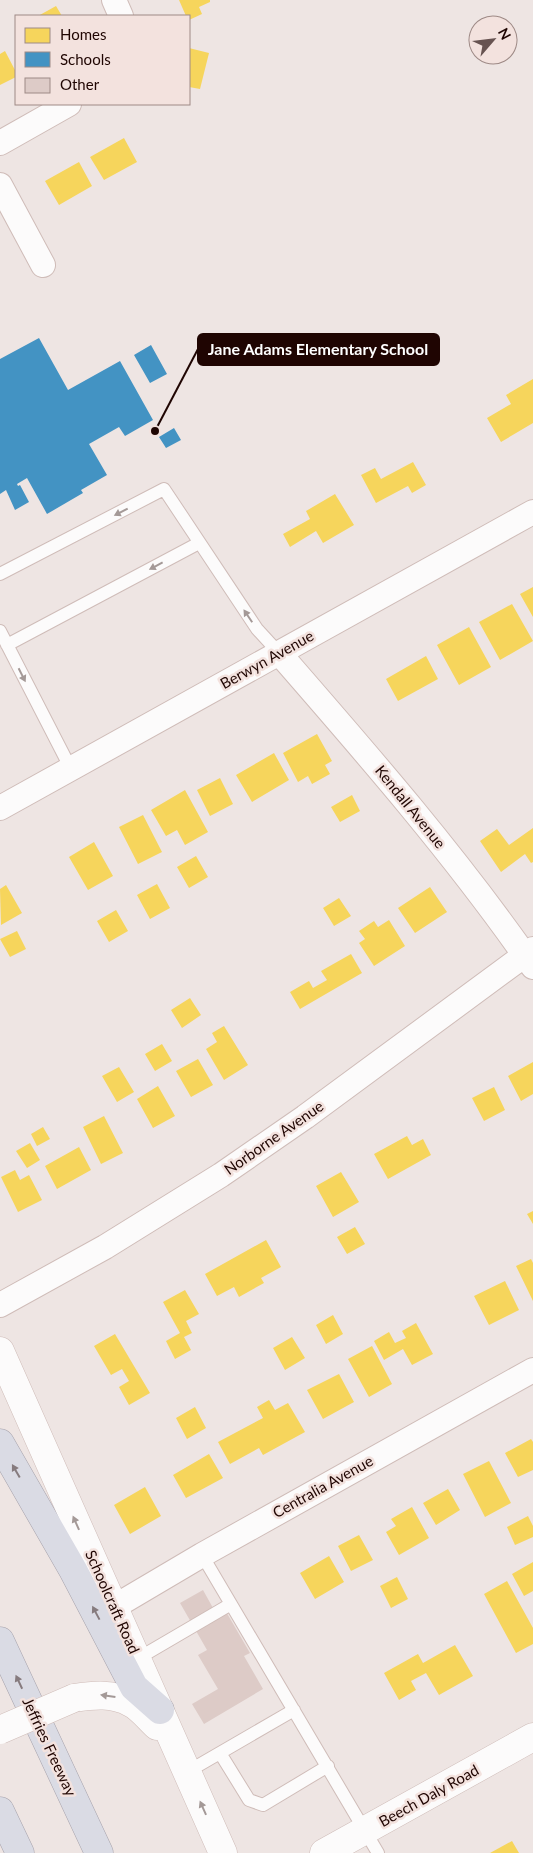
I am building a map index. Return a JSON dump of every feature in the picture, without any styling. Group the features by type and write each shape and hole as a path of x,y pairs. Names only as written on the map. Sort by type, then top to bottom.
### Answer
{"highway":[{"path":"0,1443 74,1570 134,1687 160,1710"},
{"name":"Jeffries Freeway","path":"0,1641 99,1853"},
{"path":"0,1811 20,1853"}],"main road":[{"name":"Schoolcraft Road","path":"0,1351 223,1853"},
{"path":"0,1730 74,1698 96,1694 112,1695 132,1703 175,1743"},
{"name":"Beech Daly Road","path":"324,1853 372,1842 533,1737"}],"street":[{"path":"114,0 121,15"},
{"path":"0,143 68,105"},
{"path":"0,185 43,265"},
{"name":"Berwyn Avenue","path":"0,808 533,512"},
{"name":"Kendall Avenue","path":"279,653 378,766 530,957"},
{"name":"Norborne Avenue","path":"0,1305 105,1247 221,1175 530,957"},
{"name":"Centralia Avenue","path":"114,1607 202,1555 533,1370"}],"lane":[{"path":"0,574 164,490 257,630 279,653"},
{"path":"7,645 199,543"},
{"path":"0,631 71,769"},
{"path":"202,1555 372,1842"},
{"path":"137,1659 231,1604"},
{"path":"187,1772 220,1753 248,1744 272,1729 294,1710"},
{"path":"220,1753 249,1800 263,1805 328,1766"},
{"path":"296,1770 303,1781"},
{"path":"271,1784 278,1796"}],"building: Homes":[{"path":"179,0 210,0 210,2 199,7 202,14 190,20 190,15 186,15"},
{"path":"56,6 61,15 40,15"},
{"path":"190,48 209,53 200,89 190,87"},
{"path":"5,51 15,70 15,78 0,85 0,54"},
{"path":"124,138 137,162 104,180 90,157"},
{"path":"79,162 92,186 59,205 45,181"},
{"path":"533,379 533,423 501,442 487,418 511,404 506,395"},
{"path":"413,462 426,485 412,493 408,486 376,503 361,475 375,468 381,479"},
{"path":"335,494 354,525 323,543 316,531 290,547 283,534 310,519 306,511"},
{"path":"533,587 533,617 520,594"},
{"path":"512,604 533,641 500,660 479,622"},
{"path":"469,627 491,667 459,685 437,645"},
{"path":"426,656 438,679 398,701 386,679"},
{"path":"317,734 332,761 325,765 330,774 312,784 308,776 298,782 283,753"},
{"path":"274,753 289,780 252,802 236,775"},
{"path":"220,778 233,804 210,816 197,790"},
{"path":"185,790 208,832 185,845 177,830 166,836 151,810"},
{"path":"352,795 360,811 340,822 331,807"},
{"path":"143,815 162,852 138,864 119,827"},
{"path":"533,828 533,862 531,863 525,854 501,872 480,841 497,829 509,845"},
{"path":"94,842 113,876 88,890 69,857"},
{"path":"196,856 208,877 189,888 177,867"},
{"path":"157,884 170,908 150,919 137,895"},
{"path":"6,885 22,913 1,925 0,889"},
{"path":"430,887 447,912 415,933 398,908"},
{"path":"339,898 351,916 334,926 323,908"},
{"path":"116,910 128,931 109,942 97,921"},
{"path":"389,920 405,946 374,966 359,943 365,939 359,931 374,921 378,927"},
{"path":"17,931 26,949 10,957 0,939"},
{"path":"351,954 362,973 300,1009 290,992 309,981 313,988 327,980 321,971"},
{"path":"190,998 201,1015 182,1028 171,1010"},
{"path":"224,1026 248,1065 224,1080 206,1049 217,1042 212,1033"},
{"path":"162,1044 172,1061 155,1071 145,1054"},
{"path":"198,1059 213,1085 191,1097 176,1071"},
{"path":"533,1062 533,1094 521,1101 508,1076"},
{"path":"119,1067 134,1092 117,1102 102,1076"},
{"path":"158,1086 175,1116 153,1128 137,1099"},
{"path":"494,1087 505,1110 484,1121 472,1098"},
{"path":"104,1116 123,1153 101,1164 83,1127"},
{"path":"43,1127 50,1139 37,1146 31,1134"},
{"path":"407,1136 412,1145 423,1139 431,1155 388,1179 374,1154"},
{"path":"30,1143 40,1160 27,1168 16,1151"},
{"path":"79,1147 91,1170 57,1189 45,1166"},
{"path":"15,1170 20,1180 29,1175 42,1200 18,1212 1,1177"},
{"path":"341,1172 359,1202 333,1217 316,1186"},
{"path":"533,1211 533,1224 527,1214"},
{"path":"355,1227 365,1244 347,1254 337,1237"},
{"path":"266,1240 281,1267 261,1278 264,1283 239,1297 234,1287 217,1296 205,1274"},
{"path":"531,1259 533,1263 533,1301 516,1266"},
{"path":"505,1281 519,1310 489,1325 474,1296"},
{"path":"185,1290 199,1314 186,1321 192,1333 184,1337 191,1350 175,1359 166,1341 180,1333 163,1302"},
{"path":"333,1315 343,1334 326,1344 316,1325"},
{"path":"416,1323 433,1354 412,1365 403,1349 384,1360 374,1341 389,1332 395,1343 406,1338 402,1331"},
{"path":"115,1334 150,1393 129,1405 119,1387 129,1381 122,1369 111,1375 94,1346"},
{"path":"292,1337 305,1358 285,1370 273,1348"},
{"path":"372,1346 392,1384 369,1397 348,1359"},
{"path":"339,1374 354,1402 323,1419 307,1390"},
{"path":"269,1400 275,1410 288,1403 305,1432 263,1455 259,1448 230,1464 218,1442 263,1418 257,1407"},
{"path":"195,1407 206,1428 187,1439 176,1418"},
{"path":"531,1439 533,1442 533,1470 518,1477 505,1453"},
{"path":"209,1454 223,1478 186,1498 173,1475"},
{"path":"489,1461 511,1503 485,1517 463,1474"},
{"path":"145,1487 161,1516 130,1534 114,1505"},
{"path":"448,1489 460,1510 436,1525 423,1503"},
{"path":"412,1507 429,1538 399,1555 386,1532 396,1526 391,1519"},
{"path":"528,1516 533,1526 533,1537 515,1545 507,1527"},
{"path":"359,1535 373,1560 351,1571 338,1546"},
{"path":"329,1556 344,1582 315,1599 300,1573"},
{"path":"533,1562 533,1591 524,1596 512,1574"},
{"path":"397,1577 408,1599 391,1608 380,1586"},
{"path":"507,1581 533,1628 533,1644 516,1653 484,1594"},
{"path":"455,1645 473,1676 439,1695 426,1673 411,1681 416,1690 399,1700 384,1673 418,1654 423,1663"},
{"path":"512,1841 519,1853 490,1853"}],"building: Schools":[{"path":"39,338 68,390 120,361 153,420 125,436 119,427 89,444 107,475 81,490 83,493 47,514 27,478 17,484 18,486 20,485 29,502 15,510 6,490 0,494 0,359"},
{"path":"151,345 167,374 150,383 134,355"},
{"path":"174,428 181,440 166,448 159,437"}],"building: Other":[{"path":"203,1590 213,1608 221,1603 250,1653 244,1656 263,1689 204,1724 192,1704 218,1689 198,1655 207,1650 180,1603"}],"place":[{"name":"Jane Adams Elementary School","path":"155,431"}]}
